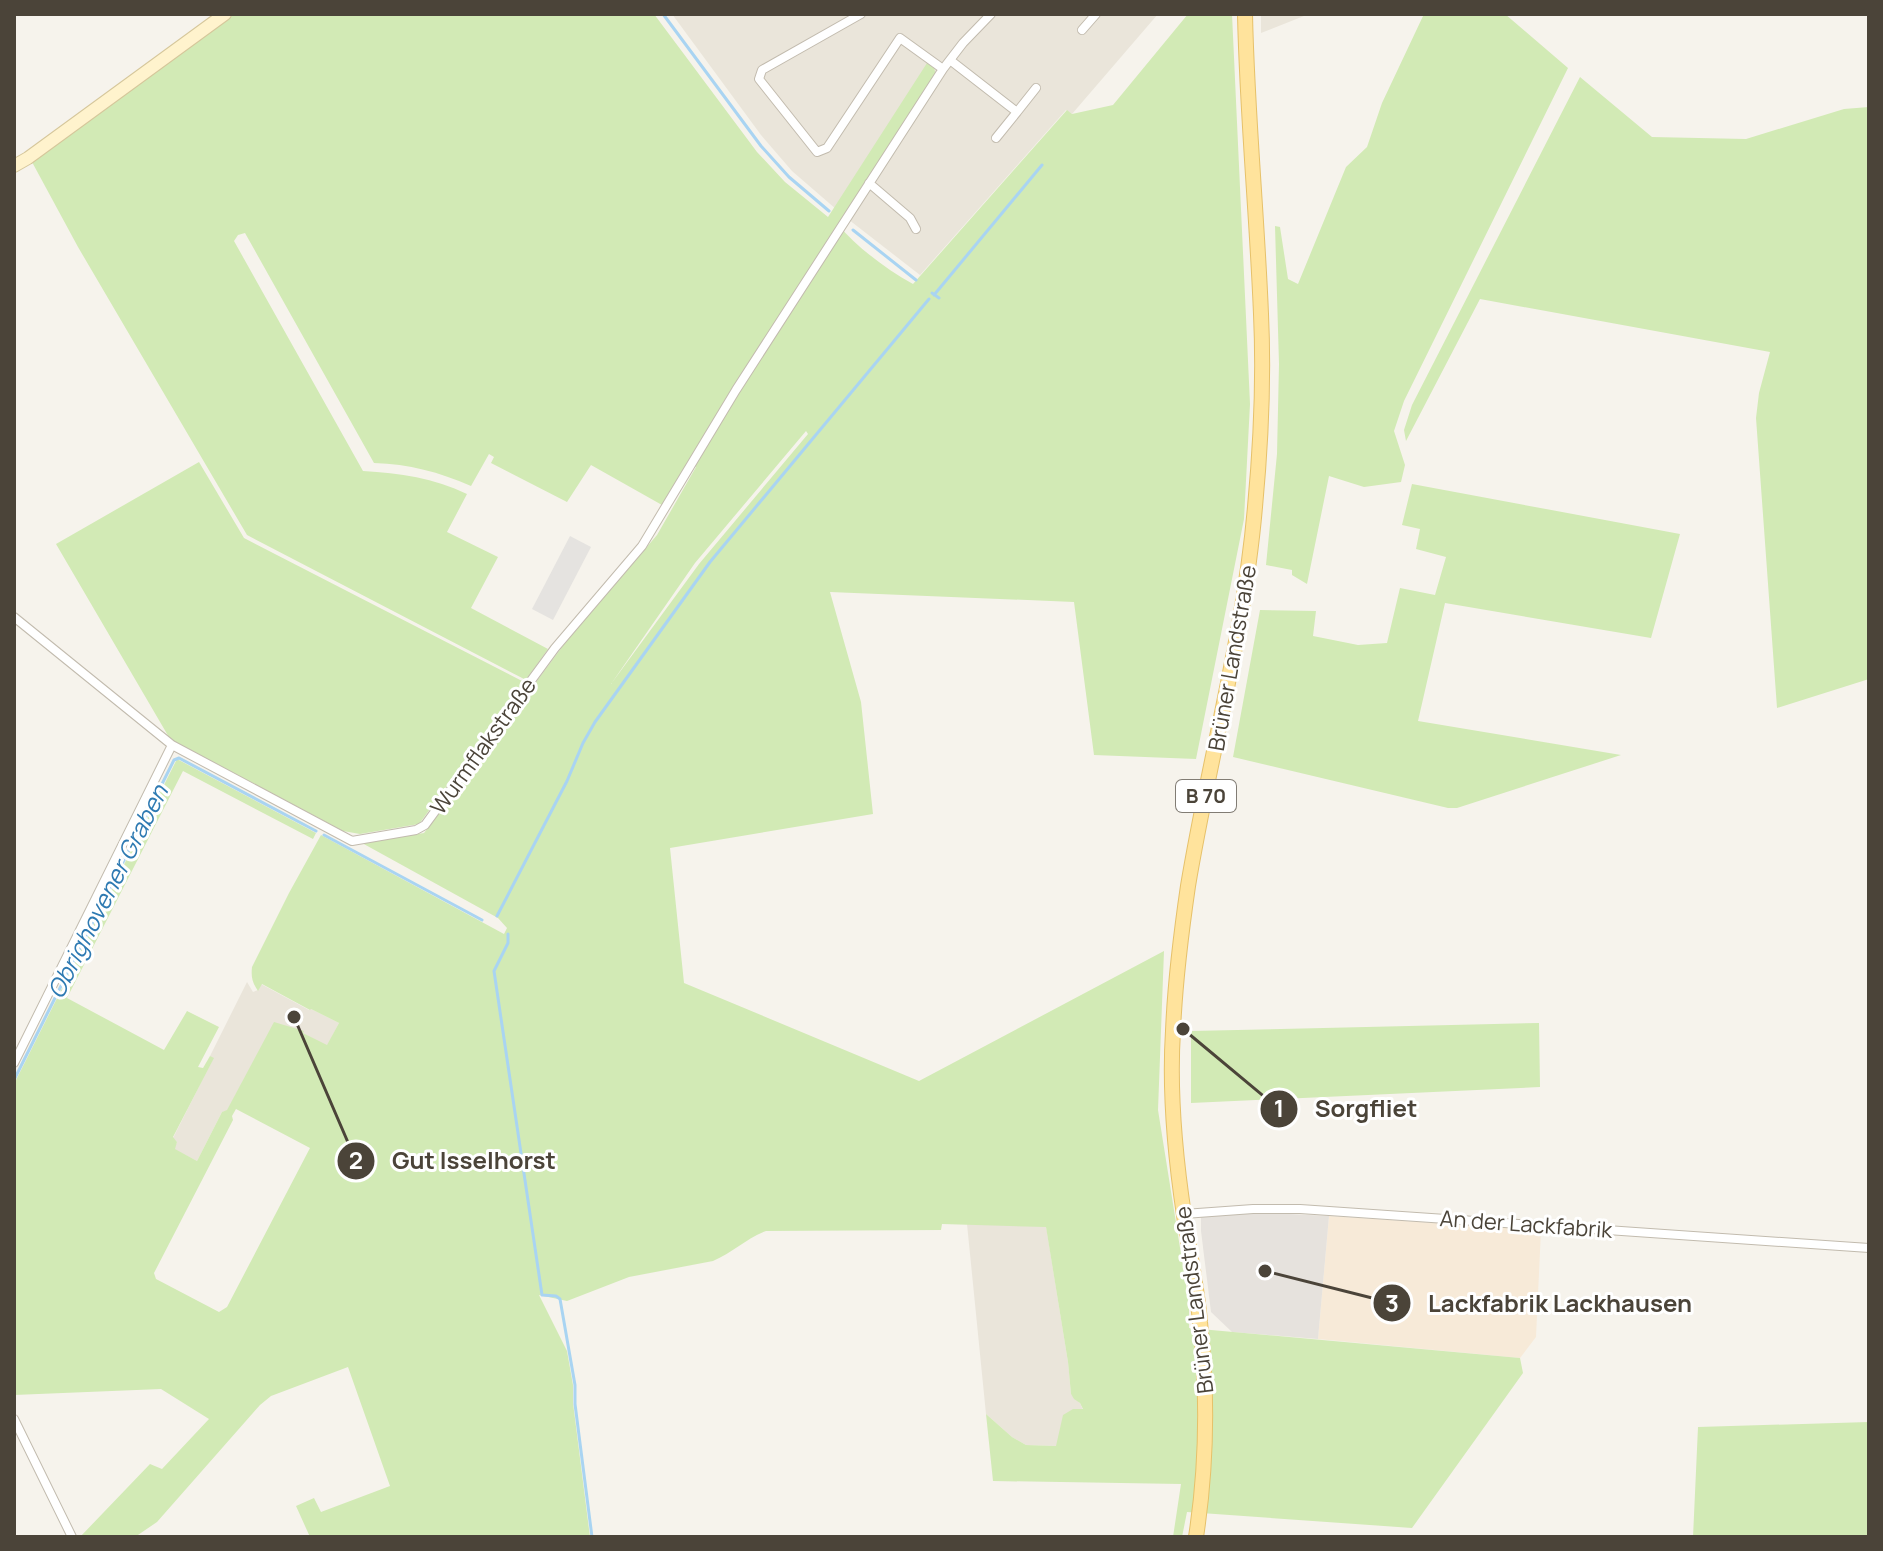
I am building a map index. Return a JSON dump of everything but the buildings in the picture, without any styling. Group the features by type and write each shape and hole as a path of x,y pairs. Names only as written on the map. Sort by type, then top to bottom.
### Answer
{"main road":[{"name":"Brüner Landstraße","path":"1196,1537 1206,1446 1205,1370 1184,1214 1172,1088 1176,974 1189,884 1247,580 1260,448 1261,318 1245,14"}],"street":[{"path":"14,166 225,14"},
{"path":"861,14 762,70 759,79 817,152 827,148 900,38 943,69"},
{"name":"Wurmflakstraße","path":"14,617 172,745 352,841 416,830 425,825 555,648 642,546 736,390 943,69 991,14"},
{"path":"1082,30 1096,14"},
{"path":"950,60 1017,112"},
{"path":"996,138 1036,88"},
{"path":"869,183 910,218 916,229"},
{"path":"14,1063 172,745"},
{"name":"An der Lackfabrik","path":"1184,1214 1300,1209 1869,1248"},
{"path":"14,1419 72,1537"}],"shaded area":[{"path":"672,14 1158,14 1072,114 1066,110 920,275 792,171 761,135"},
{"path":"1261,14 1309,14 1261,33"},
{"path":"570,536 591,547 553,620 532,609"},
{"path":"247,982 253,992 261,984 339,1023 327,1046 303,1033 271,1029 197,1161 174,1149 177,1142 173,1138"},
{"path":"1268,1213 1329,1216 1318,1339 1232,1332 1211,1312 1201,1216"},
{"path":"1329,1216 1541,1230 1536,1337 1520,1358 1318,1339"},
{"path":"967,1224 1046,1226 1071,1394 1083,1410 1057,1446 1026,1445 986,1414"}],"green space":[{"path":"234,14 654,14 757,152 785,182 828,217 927,63 934,68 936,75 838,225 873,258 913,284 1067,110 1072,114 1113,105 1188,14 1232,14 1250,404 1244,519 1196,759 1094,755 1074,602 830,592 861,702 873,814 670,848 684,983 919,1081 1164,951 1158,1110 1189,1304 1189,1328 1520,1358 1523,1373 1412,1528 1187,1512 1182,1537 1173,1537 1181,1484 993,1481 986,1414 1026,1445 1056,1446 1063,1415 1073,1409 1083,1409 1071,1394 1046,1227 942,1224 941,1230 766,1231 713,1261 629,1277 567,1301 539,1295 567,1351 590,1537 310,1537 296,1506 314,1498 321,1512 390,1486 348,1367 271,1396 157,1522 135,1537 80,1537 150,1464 162,1469 209,1419 161,1389 14,1395 14,1084 177,759 316,833 313,839 183,771 67,998 164,1050 187,1011 219,1027 198,1067 203,1068 210,1056 214,1058 173,1137 177,1142 175,1149 197,1161 274,1022 304,1031 327,1045 339,1023 262,984 258,991 252,977 252,967 321,835 504,934 507,928 498,918 362,843 424,833 565,643 657,535 696,467 687,463 662,505 591,465 567,502 491,463 494,457 489,454 471,486 424,470 374,463 245,233 238,235 234,241 363,471 416,477 467,494 447,532 498,557 471,608 548,649 526,680 247,535 78,247 32,162","holes":["806,431 808,434 699,564 611,684 695,563","236,1109 310,1148 227,1307 219,1312 156,1279 154,1273"]},
{"path":"1424,14 1505,14 1568,68 1404,401 1394,431 1405,465 1401,482 1364,487 1329,476 1307,584 1292,575 1292,570 1266,565 1277,454 1279,364 1275,226 1280,227 1288,279 1298,284 1346,167 1367,147 1382,103"},
{"path":"1580,77 1652,137 1746,139 1844,109 1869,107 1869,679 1777,708 1756,418 1770,352 1480,299 1406,441 1404,430 1412,405"},
{"path":"199,462 244,538 524,682 419,824 360,834 343,831 170,739 56,544"},
{"path":"1412,484 1680,534 1651,638 1445,603 1418,721 1621,755 1457,808 1233,757 1260,610 1316,611 1313,636 1358,645 1387,643 1400,588 1435,595 1446,557 1416,549 1420,529 1402,525"},
{"path":"1539,1023 1540,1087 1191,1103 1191,1031"},
{"path":"1869,1422 1869,1537 1693,1537 1698,1427"}],"waterway":[{"path":"663,14 761,146 789,177 829,211"},
{"path":"934,295 1042,165"},
{"path":"853,230 916,280"},
{"path":"932,293 939,298"},
{"path":"497,916 595,722 710,562 929,299"},
{"name":"Obrighovener Graben","path":"14,1080 174,760 179,758 316,831"},
{"name":"Obrighovener Graben","path":"324,835 482,920"},
{"name":"Obrighovener Graben","path":"508,934 508,943 494,971 542,1295 560,1299 575,1385 592,1537"}],"place":[{"name":"Gut Isselhorst","path":"294,1017"},
{"name":"Sorgfliet","path":"1183,1029"},
{"name":"Lackfabrik Lackhausen","path":"1265,1271"}]}
